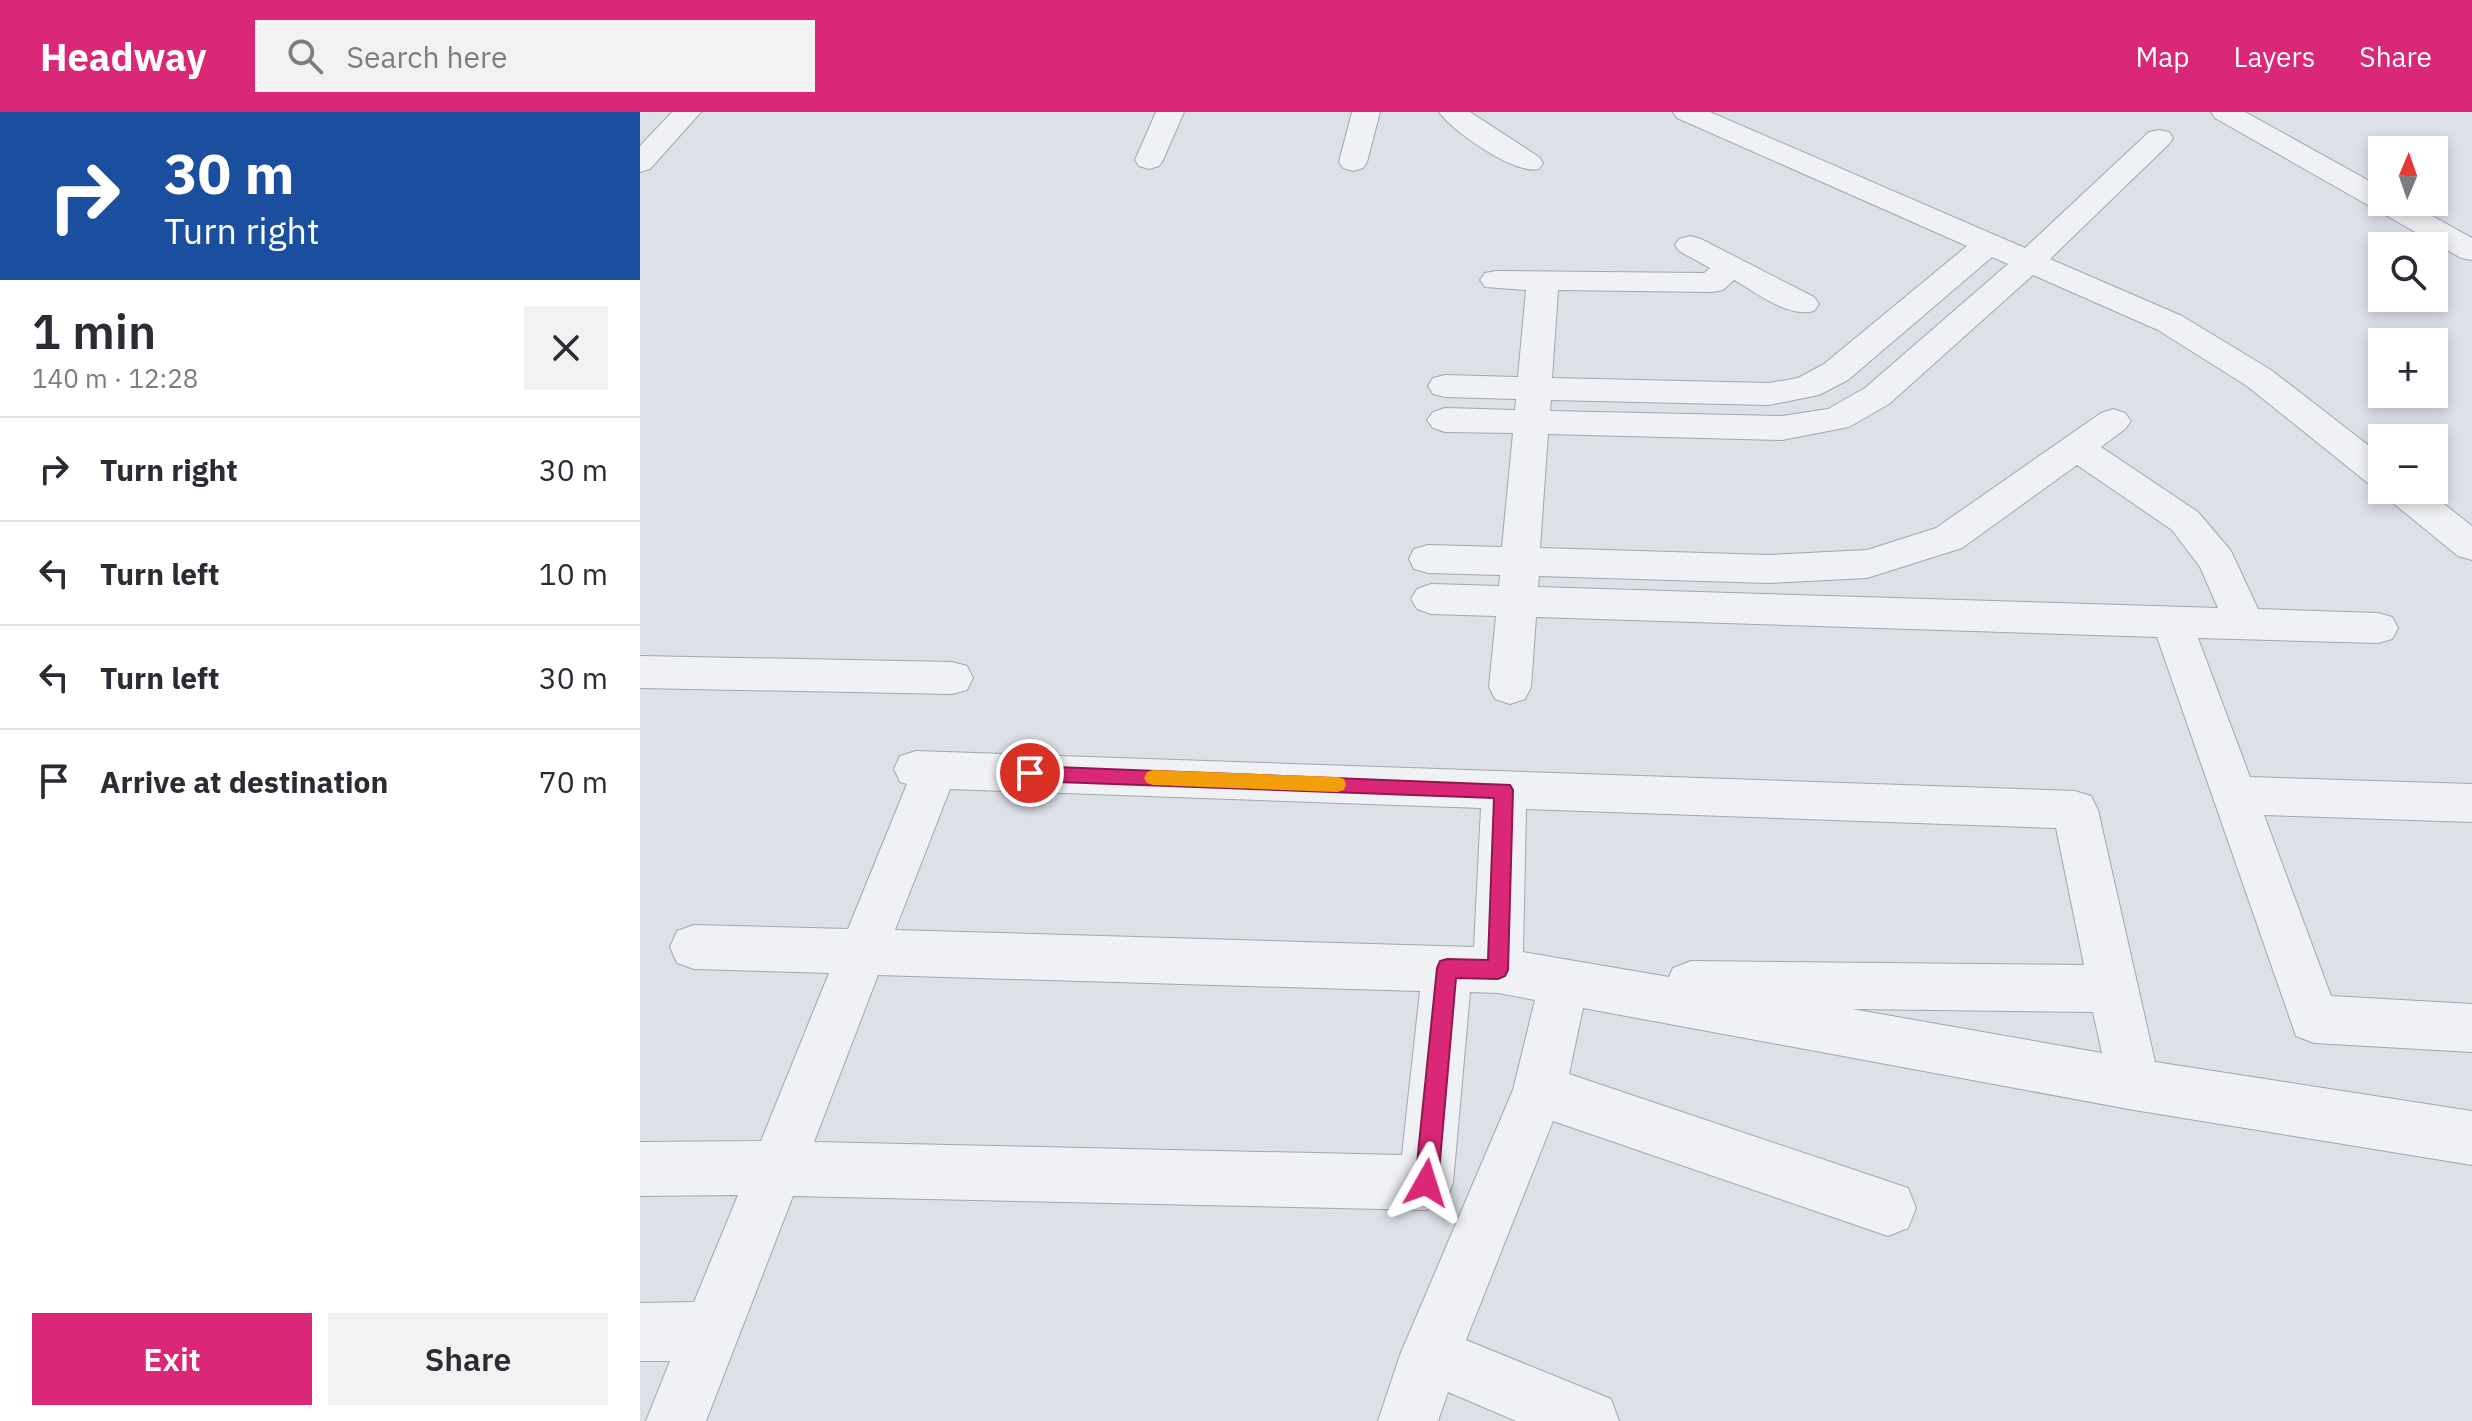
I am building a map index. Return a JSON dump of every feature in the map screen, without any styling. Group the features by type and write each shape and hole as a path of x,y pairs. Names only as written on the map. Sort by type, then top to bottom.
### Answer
{"street":[{"path":"640,128 655,112"},
{"path":"640,163 687,112"},
{"path":"1149,160 1170,112"},
{"path":"1353,162 1366,112"},
{"path":"1453,112 1487,138 1529,163"},
{"path":"1687,112 2170,323 2259,378 2368,464"},
{"path":"2225,112 2368,192"},
{"path":"1445,403 1532,405 1782,428 1837,419 1877,396 2029,262 2159,138"},
{"path":"2410,216 2472,251"},
{"path":"1636,282 1721,224"},
{"path":"1532,405 1769,394 1807,387 1836,372 1988,244"},
{"path":"1690,245 1803,304"},
{"path":"1496,280 1712,283 1731,266"},
{"path":"1510,687 1543,281"},
{"path":"1428,559 1769,569 1867,564 1949,538 2113,421"},
{"path":"2076,447 2185,521 2217,561 2245,624"},
{"path":"2419,504 2472,546"},
{"path":"1431,599 2378,628"},
{"path":"2172,621 2314,1019 2472,1028"},
{"path":"640,672 952,678"},
{"path":"676,1421 863,950 925,769 2075,810 2134,1084"},
{"path":"640,1169 777,1168 1426,1183 1472,969 1504,790"},
{"path":"2234,795 2472,803"},
{"path":"694,947 1472,969 1564,982 2134,1084 2472,1138"},
{"path":"1564,982 2113,989"},
{"path":"1408,1421 1430,1355 1539,1090 1564,982"},
{"path":"1539,1090 1888,1208"},
{"path":"640,1332 712,1331"},
{"path":"1430,1355 1589,1421"}],"slow traffic":[{"path":"1153,778 1337,784"}],"route":[{"path":"1030,773 1504,790 1498,970 1447,968 1426,1183"}]}
